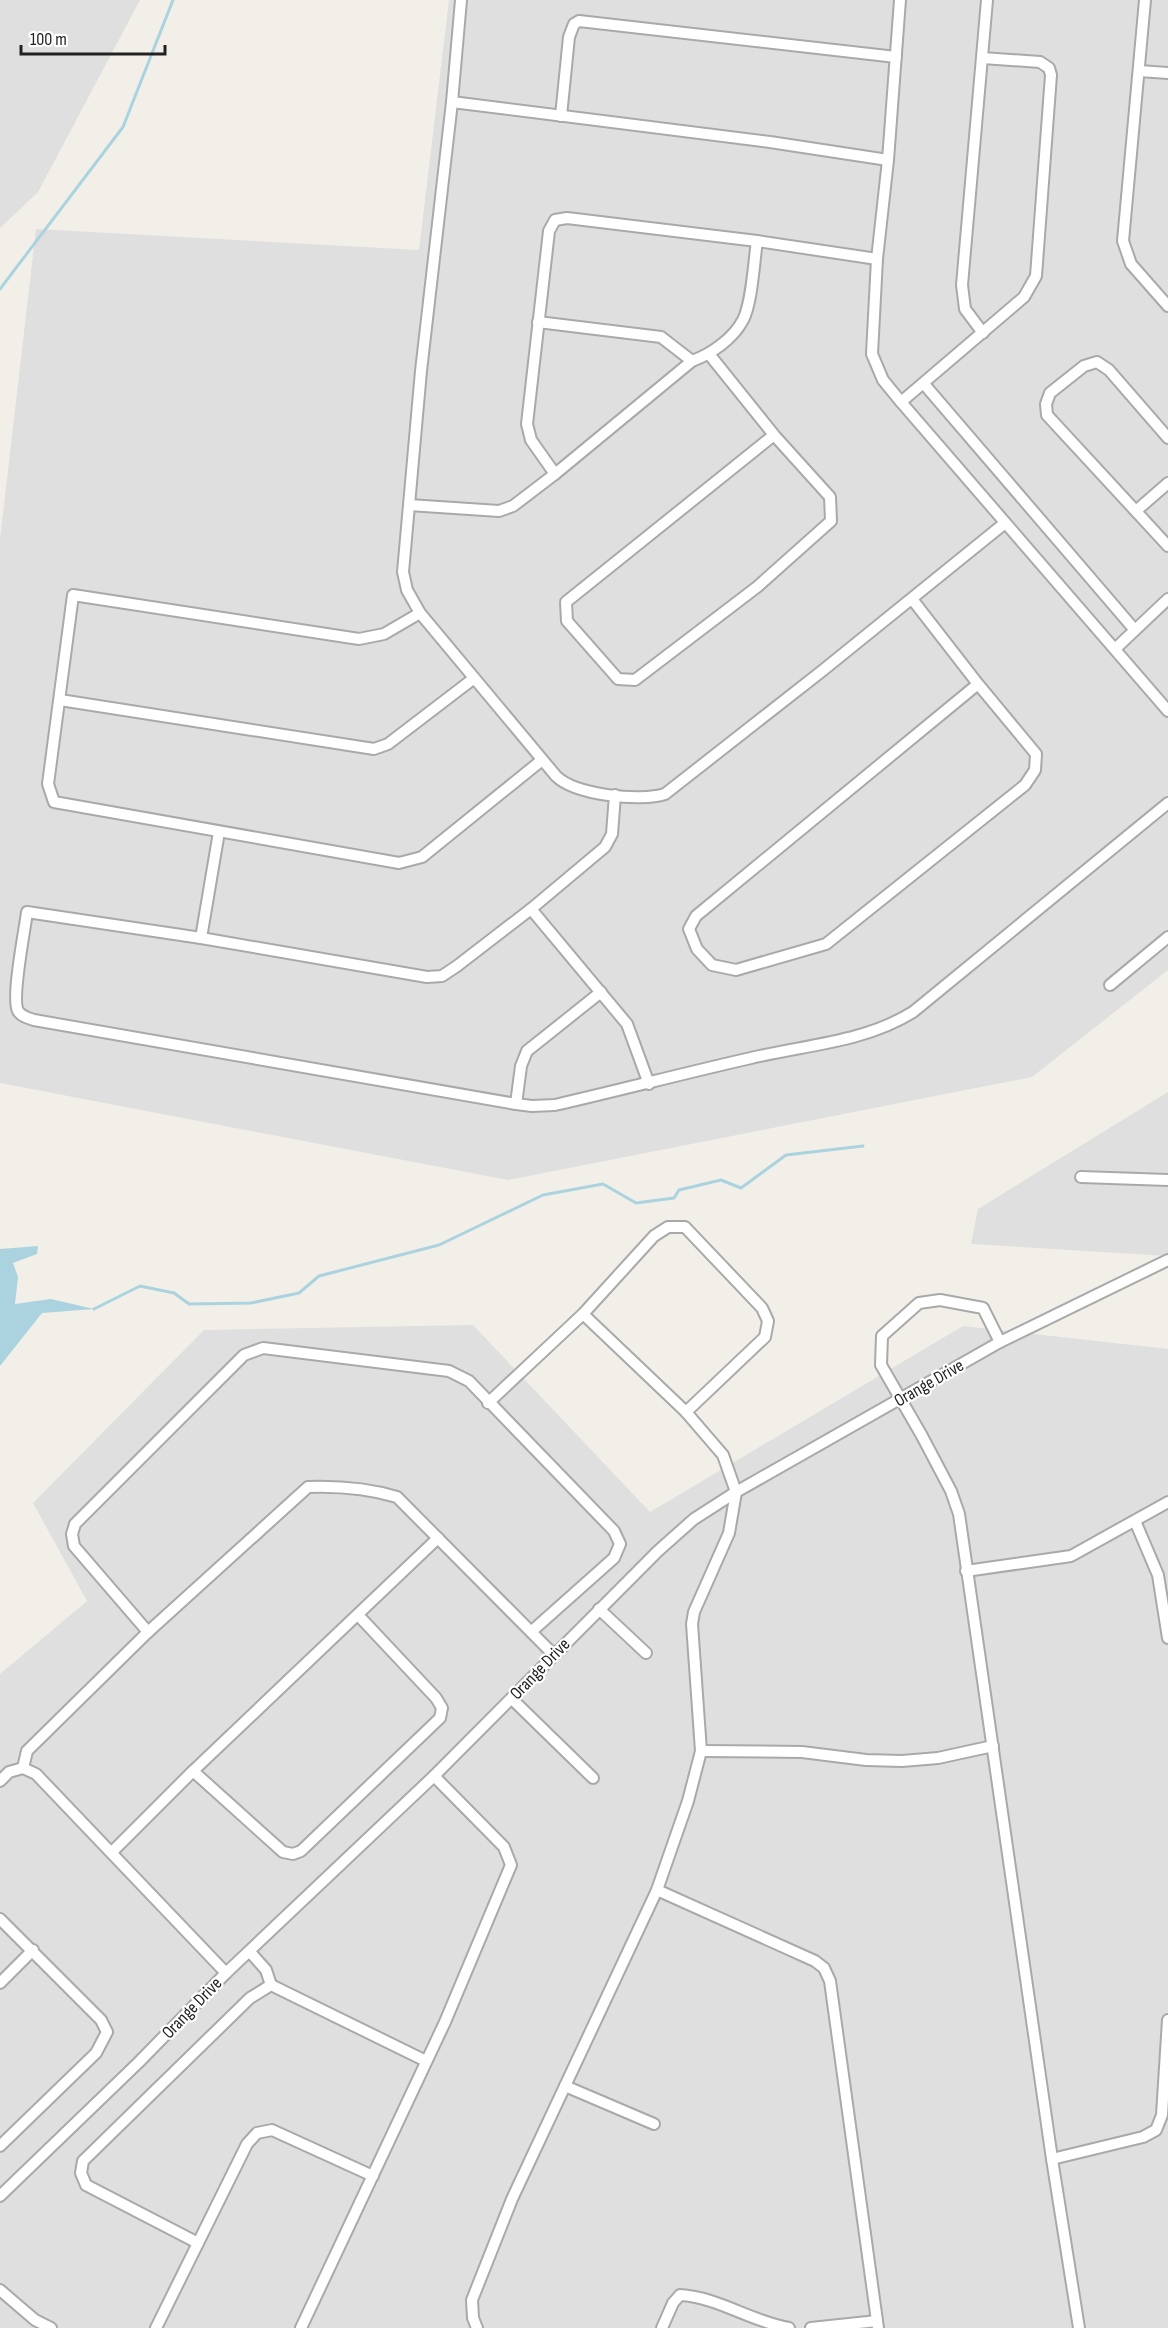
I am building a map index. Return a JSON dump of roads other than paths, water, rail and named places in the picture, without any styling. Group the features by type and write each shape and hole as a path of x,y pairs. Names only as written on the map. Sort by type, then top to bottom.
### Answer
{"street":[{"path":"460,0 452,102 421,371 403,572 407,590 420,613 472,679 556,776 567,785 615,795 648,798 672,790 1005,524"},
{"path":"900,0 888,160 877,259 872,354 883,380 901,402 1168,711"},
{"path":"983,333 965,309 962,285 987,0"},
{"path":"1145,0 1124,241 1131,264 1168,306"},
{"path":"561,116 569,37 574,24 579,21 896,57"},
{"path":"901,402 1024,297 1036,276 1051,75 1049,68 1040,62 982,58"},
{"path":"1140,71 1168,73"},
{"path":"452,102 770,142 888,160"},
{"path":"555,474 531,440 526,424 549,231 550,225 560,218 757,241 877,259"},
{"path":"409,505 499,512 513,506 692,361 710,354 742,321 747,305 757,241"},
{"path":"538,322 655,335 667,339 692,361"},
{"path":"710,354 774,435 830,497 831,521 757,587 635,680 618,679 567,621 566,602 774,435"},
{"path":"1168,438 1109,370 1097,362 1084,366 1050,393 1047,398 1047,415 1168,546"},
{"path":"924,384 1134,629"},
{"path":"1137,510 1168,483"},
{"path":"420,613 384,634 359,639 73,596 48,784 54,802 399,863 422,857 542,760"},
{"path":"1115,649 1168,598"},
{"path":"912,599 1036,754 1035,770 1025,785 826,944 736,970 712,965 697,949 689,929 696,916 978,684"},
{"path":"60,700 374,749 388,744 472,679"},
{"path":"615,795 610,841 531,909 448,973 435,977 27,912 16,995 18,1011 24,1017 34,1020 516,1104 555,1105 751,1058 850,1038 895,1022 913,1012 1168,803"},
{"path":"201,938 219,832"},
{"path":"531,909 629,1029 649,1084"},
{"path":"1110,985 1168,937"},
{"path":"516,1104 522,1065 527,1051 601,992"},
{"path":"1081,1177 1168,1180"},
{"path":"488,1402 583,1314 654,1236 668,1227 684,1227 762,1308 768,1321 765,1337 687,1412"},
{"name":"Orange Drive","path":"0,2196 138,2062 226,1972 250,1952 434,1776 512,1699 553,1654 676,1534 736,1492 1000,1342 1168,1260"},
{"path":"1000,1342 983,1308 940,1300 919,1303 882,1336 880,1365 922,1436 951,1491 959,1514 1052,2159 1079,2328"},
{"path":"477,2328 473,2318 472,2300 512,2199 657,1890 688,1801 701,1751 692,1624 699,1599 729,1533 736,1492 723,1455 687,1412 583,1314"},
{"path":"148,1632 74,1546 72,1534 75,1524 244,1355 263,1348 448,1371 469,1381 614,1531 620,1544 614,1558 532,1631"},
{"path":"23,1768 27,1751 148,1632 308,1488 332,1486 372,1490 397,1497 553,1654"},
{"path":"966,1571 1071,1556 1168,1502"},
{"path":"1135,1521 1160,1582 1168,1638"},
{"path":"112,1852 193,1771 438,1538"},
{"path":"599,1609 646,1653"},
{"path":"193,1771 283,1852 293,1854 301,1851 440,1718 442,1708 436,1698 358,1615"},
{"path":"512,1699 593,1778"},
{"path":"701,1751 802,1752 866,1760 902,1761 938,1758 993,1746"},
{"path":"0,1781 9,1772 23,1768 36,1774 226,1972"},
{"path":"302,2328 445,2022 511,1865 504,1847 434,1776"},
{"path":"657,1890 815,1961 824,1968 830,1981 878,2324 811,2328"},
{"path":"0,1919 101,2020 107,2032 96,2053 0,2146"},
{"path":"0,1983 33,1950"},
{"path":"250,1952 266,1970 271,1985 426,2061"},
{"path":"198,2243 86,2185 81,2173 83,2161 250,1998 271,1985"},
{"path":"1052,2159 1143,2137 1156,2130 1161,2115 1168,2020"},
{"path":"565,2086 654,2124"},
{"path":"156,2328 247,2144 257,2133 272,2130 373,2176"},
{"path":"0,2290 35,2320 51,2328"},
{"path":"662,2328 673,2303 680,2295 707,2300 776,2326 789,2328"}],"water":[{"path":"38,1246 37,1254 13,1263 18,1277 15,1304 51,1299 94,1309 42,1313 0,1366 0,1249"}],"waterway":[{"path":"0,289 123,127 173,0"},
{"path":"94,1309 140,1286 174,1293 189,1304 251,1303 299,1293 319,1276 439,1245 543,1195 603,1184 636,1203 674,1198 679,1190 721,1180 741,1188 786,1155 863,1146"}]}
